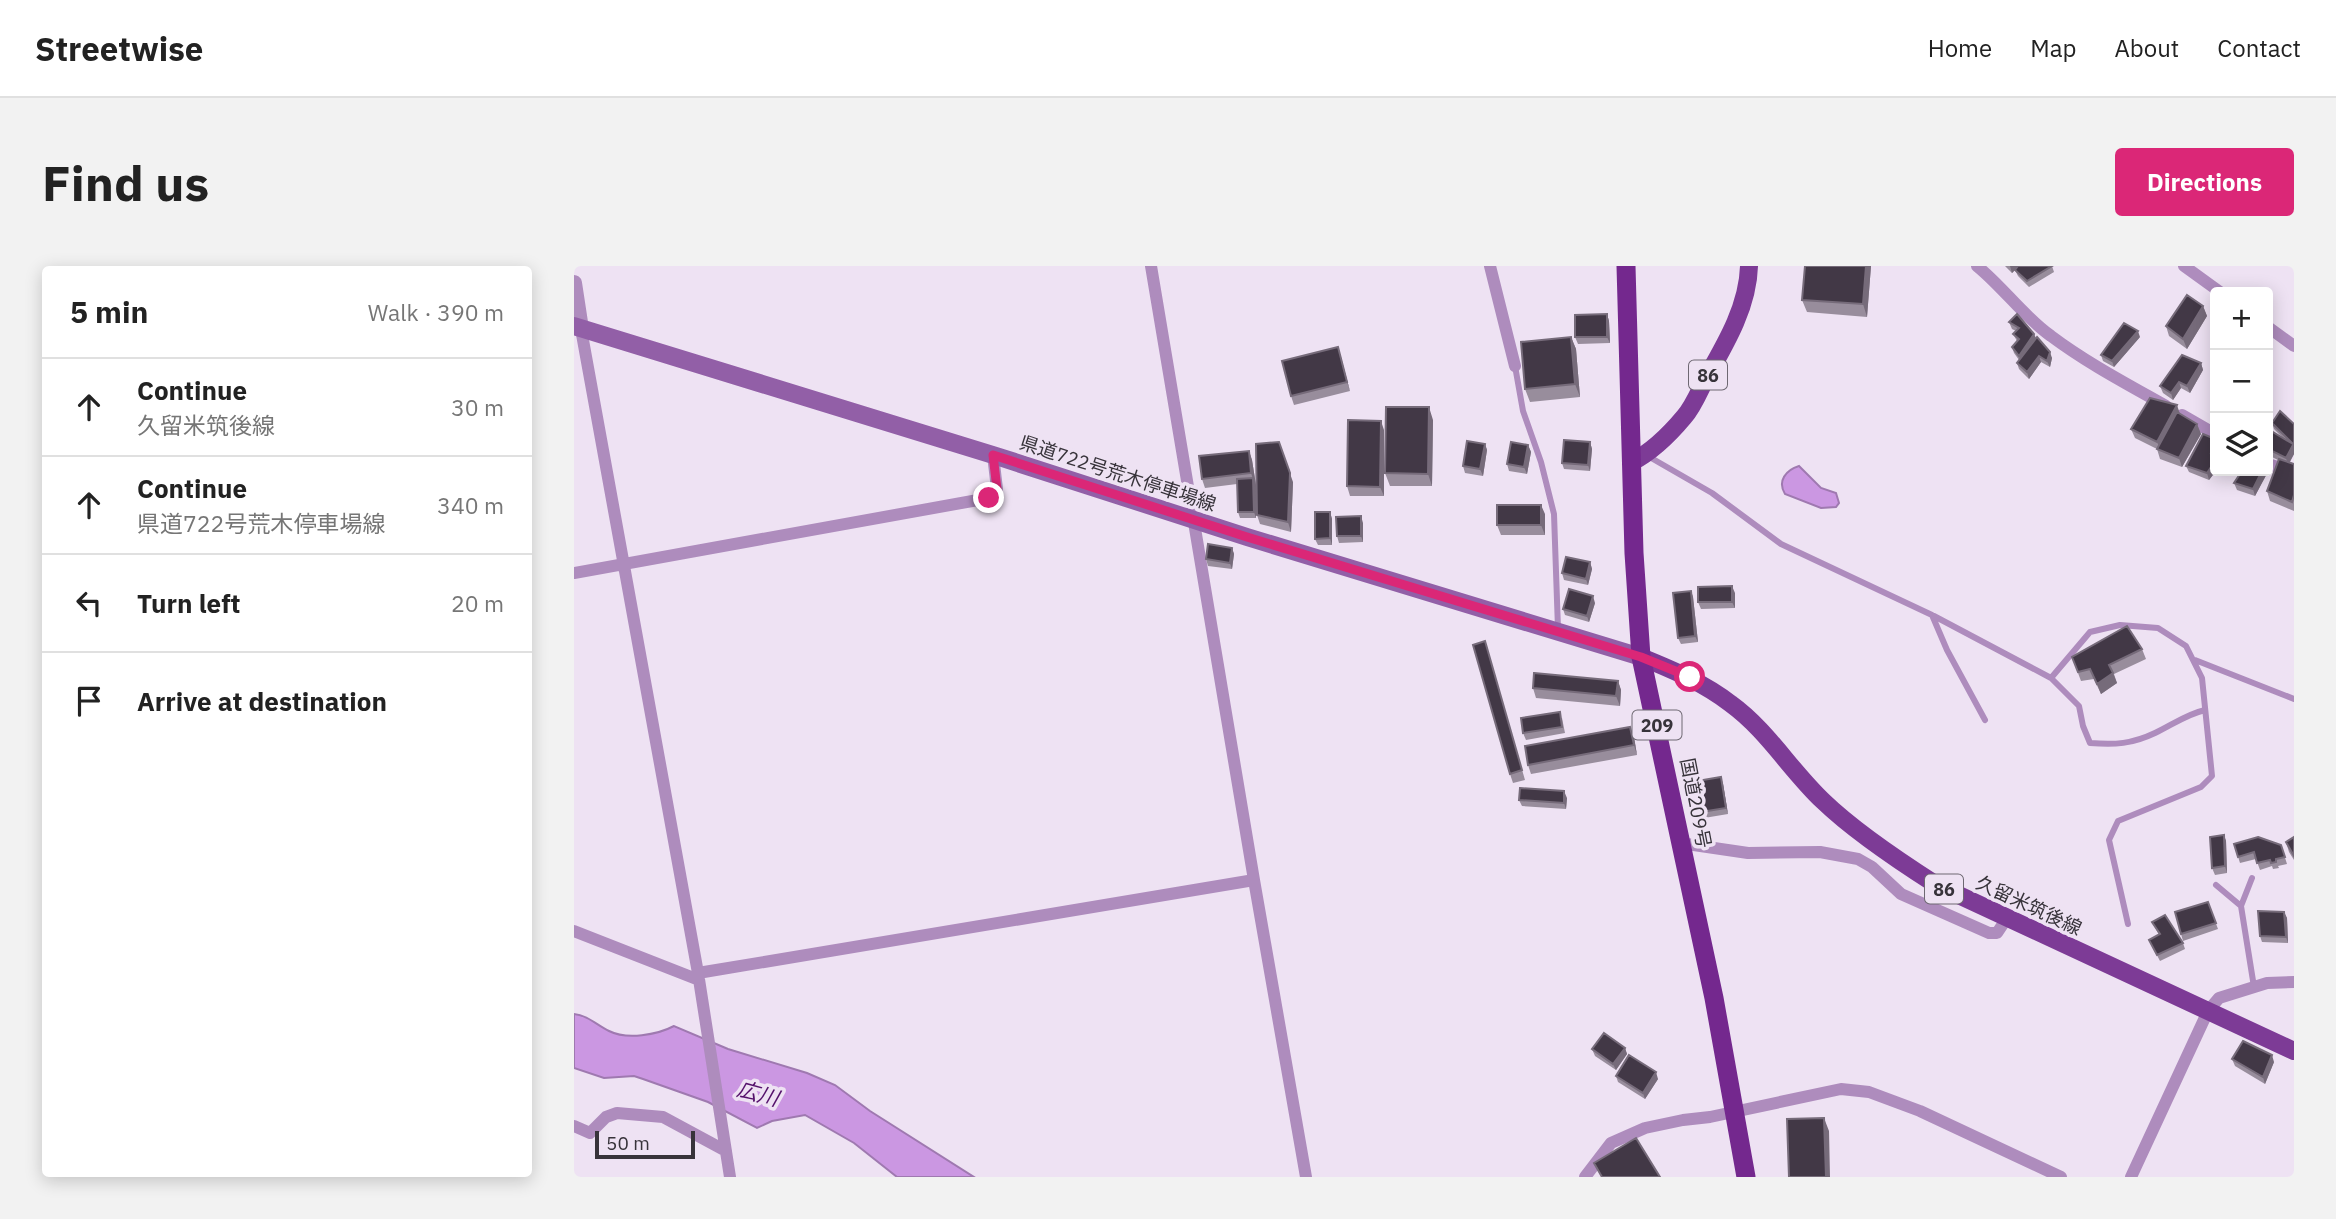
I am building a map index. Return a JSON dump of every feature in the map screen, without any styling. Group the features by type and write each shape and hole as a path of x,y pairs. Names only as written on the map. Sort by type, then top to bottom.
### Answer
{"highway":[{"name":"国道209号","path":"1626,266 1639,458 1634,553 1641,657 1714,998 1746,1177"}],"main road":[{"name":"86","path":"1639,458 1686,415 1741,310 1749,280 1749,266"},
{"name":"県道722号荒木停車場線","path":"578,328 1641,657"},
{"name":"久留米筑後線","path":"1641,657 1690,677 1732,704 1824,802 1900,862 1935,884 2294,1051"}],"street":[{"path":"1151,266 1306,1177"},
{"path":"1490,266 1515,366"},
{"path":"1977,266 2050,336 2089,362 2210,431"},
{"path":"2184,266 2213,287"},
{"path":"574,283 578,328 699,980 730,1177"},
{"path":"2273,331 2294,346"},
{"path":"574,573 989,498 997,489 993,455"},
{"path":"2273,466 2294,472"},
{"path":"1680,843 1748,853 1820,852 1843,855 1872,867 1901,894 1989,933 1997,933 2007,918"},
{"path":"574,931 699,980 1254,880"},
{"path":"2131,1177 2208,1011 2219,998 2267,983 2294,982"},
{"path":"1585,1177 1611,1143 1645,1128 1841,1089 1869,1092 1920,1111 2061,1177"},
{"path":"574,1126 590,1133 606,1117 617,1113 663,1117 726,1151"}],"lane":[{"path":"1515,366 1522,411 1541,461 1554,514 1558,631"},
{"path":"1639,458 1712,493 1781,544 1932,615 2051,678 2079,706 2083,726 2091,743 2119,745 2152,734 2193,712 2205,710"},
{"path":"1932,615 1947,650 1985,720"},
{"path":"2051,678 2090,632 2120,625 2158,628 2186,646 2202,678 2211,776 2201,787 2118,821 2109,840 2128,925"},
{"path":"2194,660 2294,699"},
{"path":"2241,906 2252,878"},
{"path":"2216,885 2241,906 2254,987"}],"water":[{"path":"1799,466 1821,488 1836,493 1839,503 1836,507 1821,508 1785,494 1782,480 1790,470"},
{"name":"広川","path":"574,1014 588,1018 616,1034 624,1035 651,1034 674,1026 728,1049 807,1073 835,1085 870,1111 974,1177 897,1177 854,1143 805,1115 772,1121 757,1128 708,1102 634,1076 604,1078 574,1068"}],"building":[{"path":"1805,266 1866,266 1863,304 1802,300"},
{"path":"2018,266 2052,266 2027,281 2015,270"},
{"path":"2187,295 2203,306 2183,339 2166,326"},
{"path":"1607,314 1607,337 1575,337 1575,315"},
{"path":"2017,314 2034,334 2019,356 2012,347 2019,339 2013,334 2019,328 2009,322"},
{"path":"2124,323 2138,331 2112,361 2101,355"},
{"path":"1571,337 1575,384 1525,389 1521,342"},
{"path":"2037,337 2050,352 2047,361 2039,356 2027,372 2017,363"},
{"path":"1338,347 1347,382 1291,396 1282,361"},
{"path":"2182,355 2201,363 2187,386 2179,382 2171,393 2160,386"},
{"path":"2150,398 2177,405 2157,442 2131,429"},
{"path":"1386,407 1429,407 1428,474 1385,473"},
{"path":"2280,411 2294,424 2294,443 2286,458 2273,452 2273,432 2293,444 2273,422"},
{"path":"2177,412 2197,424 2179,458 2157,449"},
{"path":"1348,420 1381,421 1380,487 1347,486"},
{"path":"2203,434 2210,437 2210,468 2207,473 2186,466"},
{"path":"1564,440 1590,442 1588,465 1562,463"},
{"path":"1467,441 1485,444 1480,469 1463,466"},
{"path":"1279,442 1290,473 1288,522 1257,515 1256,444"},
{"path":"1511,442 1528,445 1524,467 1507,464"},
{"path":"1249,451 1251,473 1202,479 1199,456"},
{"path":"2279,459 2294,464 2292,502 2267,491"},
{"path":"2239,476 2260,476 2253,489 2234,483"},
{"path":"1253,478 1254,512 1238,512 1237,479"},
{"path":"1497,505 1541,505 1541,525 1497,525"},
{"path":"1315,512 1330,512 1330,538 1315,539"},
{"path":"1361,516 1361,536 1337,536 1336,517"},
{"path":"1208,544 1232,548 1230,563 1206,559"},
{"path":"1566,557 1590,562 1586,579 1562,573"},
{"path":"1732,586 1732,602 1698,602 1698,587"},
{"path":"1569,589 1593,596 1587,616 1563,609"},
{"path":"1691,591 1695,636 1678,638 1673,593"},
{"path":"2127,626 2142,649 2109,665 2113,673 2097,684 2090,669 2078,672 2072,657"},
{"path":"1485,641 1522,770 1510,774 1473,645"},
{"path":"1534,673 1618,681 1616,696 1533,688"},
{"path":"1560,712 1562,727 1523,733 1521,718"},
{"path":"1630,727 1634,745 1528,765 1525,746"},
{"path":"1721,777 1726,808 1701,812 1697,781"},
{"path":"1520,788 1564,791 1564,803 1519,800"},
{"path":"2224,835 2225,866 2212,868 2210,837"},
{"path":"2258,837 2281,845 2285,857 2276,859 2276,862 2271,863 2270,860 2257,863 2254,852 2238,857 2234,844"},
{"path":"2294,837 2294,856 2286,842"},
{"path":"2208,902 2216,923 2181,934 2175,912"},
{"path":"2258,911 2284,912 2286,937 2260,936"},
{"path":"2165,915 2183,943 2157,955 2149,940 2160,934 2152,922"},
{"path":"1604,1033 1625,1048 1613,1064 1592,1049"},
{"path":"2243,1041 2272,1055 2263,1077 2232,1059"},
{"path":"1629,1055 1656,1072 1643,1093 1616,1076"},
{"path":"1824,1118 1826,1177 1789,1177 1787,1119"},
{"path":"1636,1138 1660,1177 1602,1177 1594,1163"}],"route":[{"path":"989,498 997,489 993,455 1247,537 1641,657 1690,677"}]}
